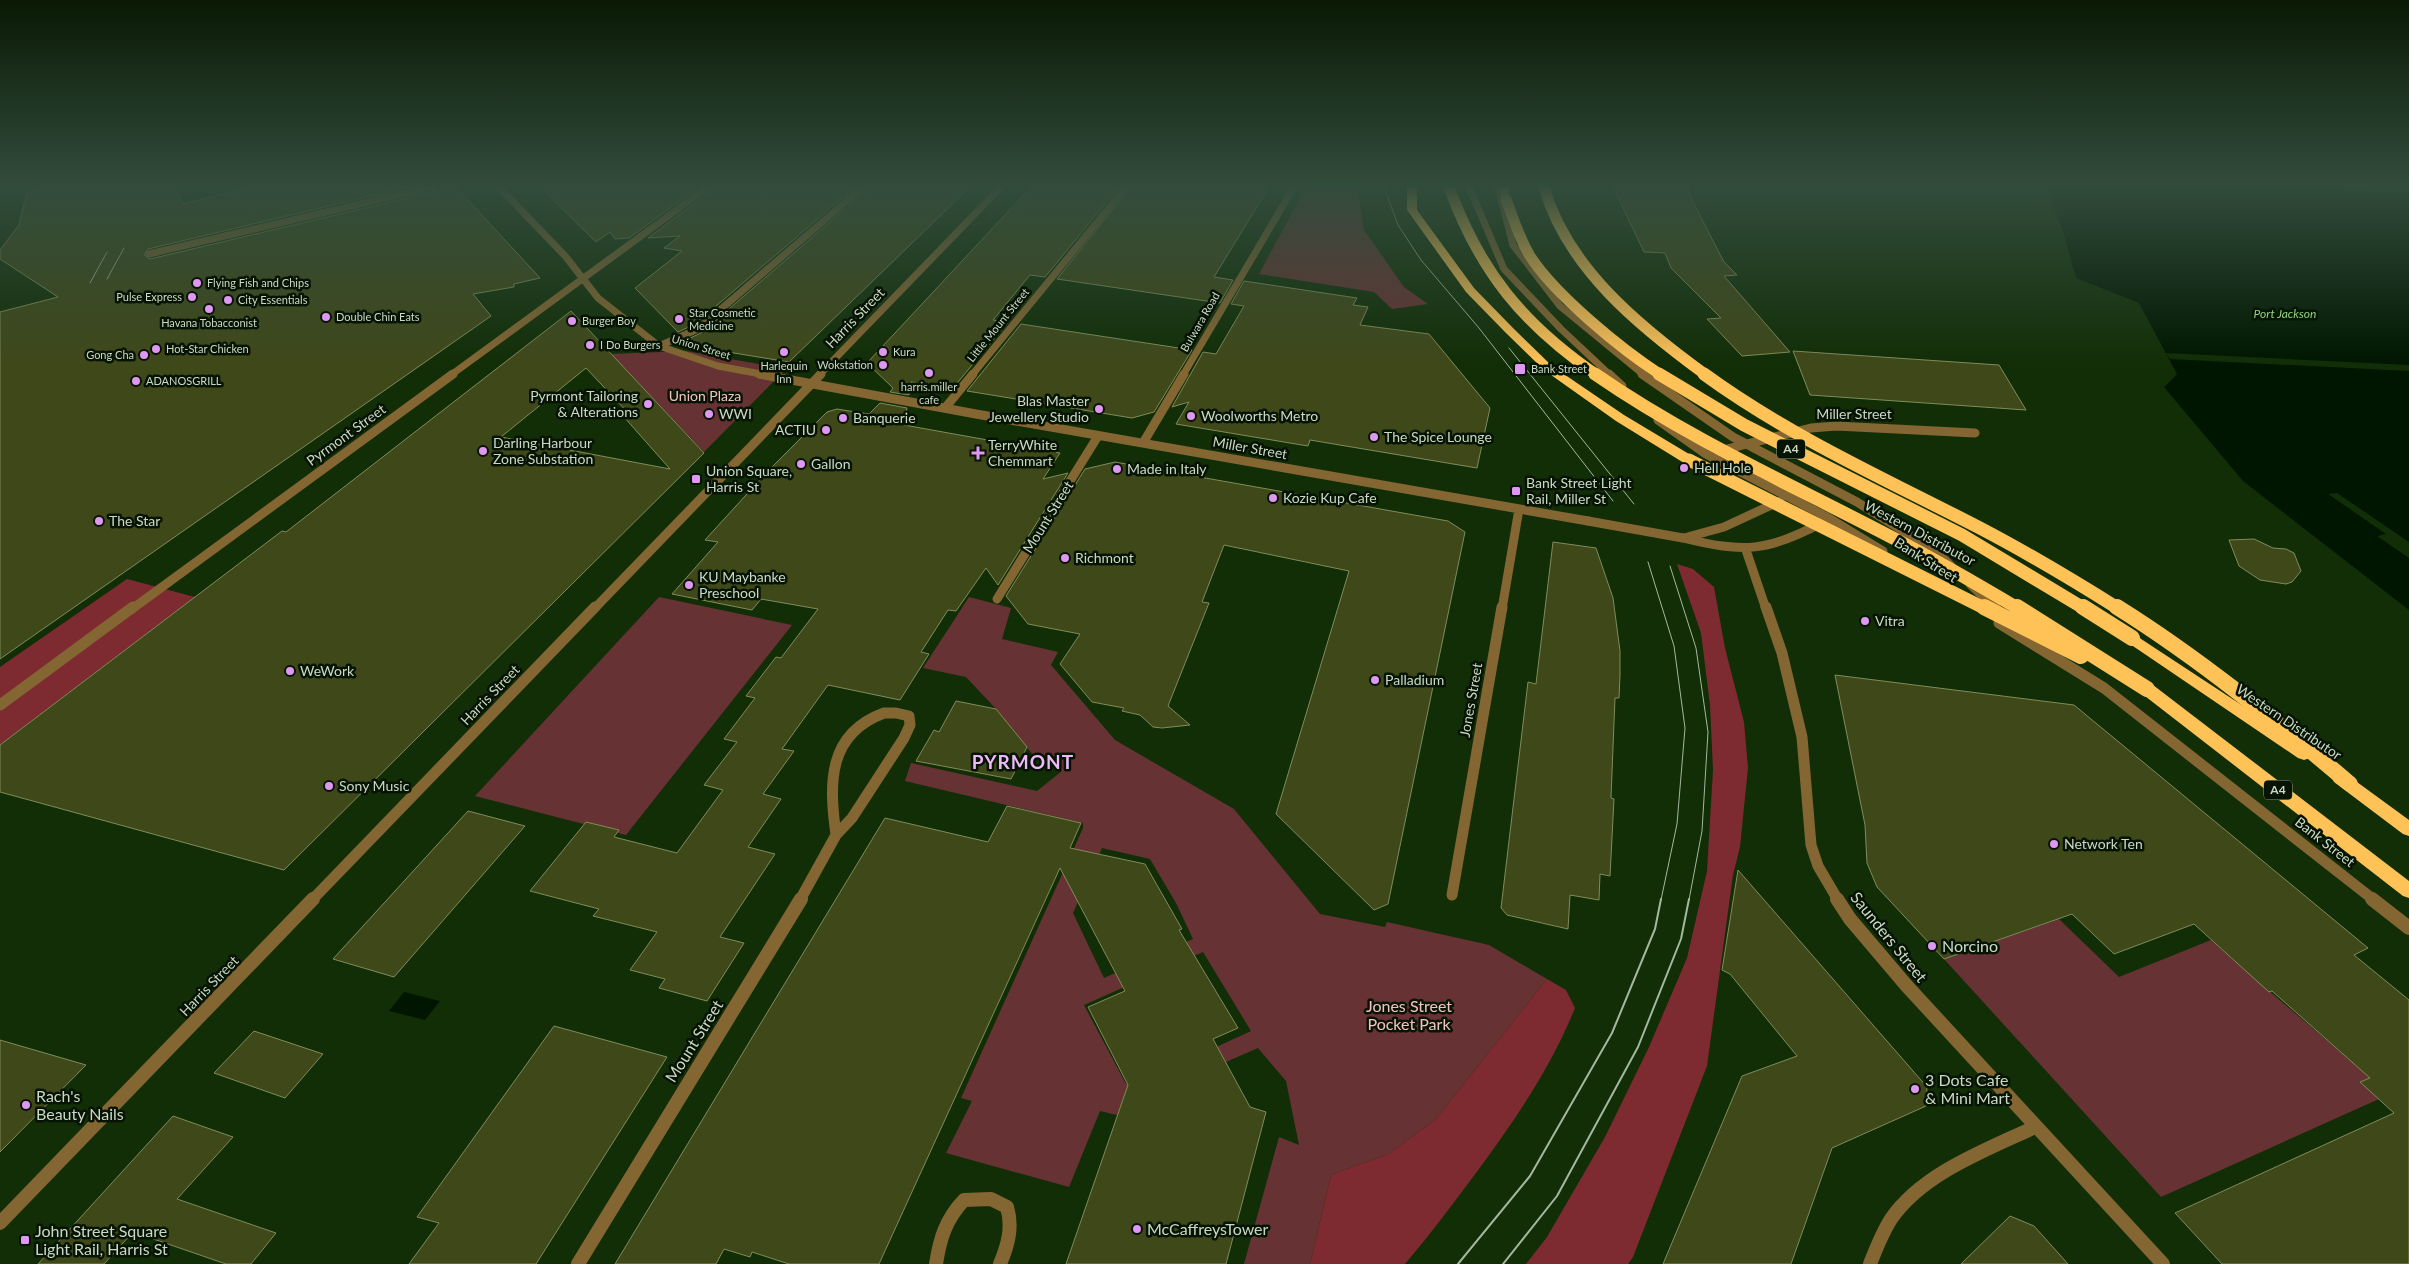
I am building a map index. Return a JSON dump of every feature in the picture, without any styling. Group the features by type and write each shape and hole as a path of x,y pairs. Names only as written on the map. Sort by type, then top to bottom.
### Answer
{"highway":[{"path":"1438,246 1470,290 1548,368 1620,418 1689,460 2147,688"},
{"name":"Western Distributor","path":"1474,246 1492,276 1531,321 1582,366 1641,405 1705,443 1988,589 2147,688 2409,891"},
{"name":"Western Distributor","path":"1525,246 1531,258 1585,316 1632,355 1736,422 1938,522 2033,575 2132,638 2350,784 2409,829"},
{"path":"1570,246 1592,275 1643,325 1723,387 1777,422 1938,505 2044,563 2148,627 2263,710 2350,784"}],"street":[{"path":"149,254 183,246"},
{"name":"Union Street","path":"554,246 584,278 598,298 659,346 718,366 812,384"},
{"name":"Pyrmont Street","path":"0,705 628,246"},
{"path":"659,346 698,329 794,246"},
{"name":"Harris Street","path":"0,1223 944,246"},
{"name":"Little Mount Street","path":"945,408 1078,246"},
{"name":"Bulwara Road","path":"1143,443 1259,246"},
{"name":"Bank Street","path":"1494,246 1504,269 1561,329 1658,421 1706,454 1786,498 1829,518 2104,688 2409,928"},
{"name":"Bank Street","path":"1514,246 1560,306 1650,380 1746,444 1857,502 1938,553 2027,640"},
{"name":"Miller Street","path":"812,384 1683,538 1724,548 1746,550 1788,540 1857,502"},
{"name":"Miller Street","path":"1706,454 1812,428 1836,426 1975,433"},
{"name":"Mount Street","path":"997,599 1098,436"},
{"name":"Miller Street","path":"1683,538 1724,527 1786,498 1814,481"},
{"name":"Jones Street","path":"1452,896 1519,509"},
{"name":"Saunders Street","path":"1746,550 1782,653 1802,737 1808,822 1811,845 1818,866 1850,919 1906,985 2163,1264"},
{"name":"Mount Street","path":"578,1264 800,901 836,835 852,818 904,738 910,725 909,716 901,713 886,712 875,716 862,724 843,746 833,769 831,790 836,835"},
{"path":"1870,1264 1896,1212 1920,1191 1963,1163 2036,1127"},
{"path":"936,1264 940,1239 950,1214 964,1200 991,1199 1007,1207 1012,1219 1011,1234 1000,1264"}],"green space":[{"path":"1274,246 1375,246 1404,287 1428,304 1392,309 1374,292 1259,274"},
{"name":"Union Plaza","path":"686,351 786,369 704,452 611,354"},
{"path":"659,597 792,625 626,835 475,796"},
{"name":"Jones Street Pocket Park","path":"969,597 1011,608 1002,639 1058,652 1051,665 1115,740 1234,809 1320,914 1385,927 1387,922 1489,945 1547,979 1435,1120 1388,1154 1331,1175 1310,1264 1244,1264 1279,1137 1299,1145 1286,1081 1258,1048 1171,1086 1146,1122 1100,1111 1069,1187 946,1153 972,1101 961,1098 1083,828 1083,823 905,781 911,763 1037,791 1062,771 1033,755 996,709 966,677 923,668","holes":["1102,848 1150,859 1176,903 1193,939 1104,978 1073,913","1203,952 1251,1031 1158,1074 1155,1070 1126,1084 1084,1005"]},
{"path":"2059,919 2119,977 2211,940 2370,1078 2360,1082 2379,1099 2161,1197 1944,959"}],"shaded area":[{"path":"1677,564 1693,569 1714,587 1725,648 1744,722 1748,768 1740,847 1733,875 1707,1066 1633,1257 1628,1264 1526,1264 1547,1237 1605,1137 1649,1047 1687,958 1707,871 1713,770 1710,705 1701,633"},
{"path":"127,579 195,597 0,745 0,667"},
{"path":"1547,979 1566,990 1575,1008 1565,1031 1530,1096 1502,1137 1440,1221 1405,1264 1310,1264 1331,1175 1388,1154 1435,1120"}],"water":[{"name":"Port Jackson","path":"2067,246 2409,246 2409,610 2243,481 2164,387 2177,374 2139,303 2076,278"},
{"path":"404,992 440,1001 425,1020 389,1011"}],"pier":[{"path":"2166,353 2409,365 2409,371 2170,359"},
{"path":"2337,493 2409,542 2409,558 2377,536 2386,534 2328,494"}],"building":[{"name":"The Star","path":"3,246 161,246 148,249 144,255 150,259 205,246 510,246 540,278 514,284 514,287 473,294 491,316 0,659 0,312 58,297 0,259 0,250"},
{"path":"667,246 786,246 695,324 678,332 635,288 682,251 664,248"},
{"path":"802,246 909,246 789,362 691,346 686,340 701,333"},
{"path":"976,246 1070,246 1045,277 1030,275 993,320 1008,322 953,388 911,382 909,395 890,392 893,388 867,363"},
{"path":"1084,246 1233,246 1214,277 1233,280 1220,303 1057,279"},
{"path":"1641,246 1716,246 1724,262 1737,275 1724,276 1790,352 1742,356 1707,319 1721,318 1671,268 1665,253 1644,252"},
{"path":"1244,281 1357,298 1353,305 1368,307 1360,325 1429,334 1490,408 1477,468 1310,440 1308,446 1176,424 1189,402 1172,407 1203,352 1216,354 1244,306 1231,304"},
{"name":"WeWork","path":"571,311 704,453 284,870 0,792 0,745 282,531 286,532","holes":["586,368 630,415 624,417 670,469 501,437"]},
{"path":"1021,324 1192,350 1154,412 1132,418 967,391"},
{"path":"1793,351 1999,365 2026,410 1810,395"},
{"path":"880,403 907,408 904,425 1060,453 1043,479 1068,473 998,585 986,568 956,611 948,610 921,652 929,654 900,700 828,685 782,749 794,751 763,794 781,799 748,847 775,854 720,937 744,943 707,1001 659,988 665,979 630,970 657,932 593,916 599,909 530,891 586,822 619,830 614,837 677,853 723,790 704,785 737,742 724,739 755,698 746,696 776,657 781,658 818,609 761,599 752,610 672,594 718,542 705,540 767,472 827,412 837,409 869,414"},
{"name":"Palladium","path":"1115,462 1448,521 1465,532 1388,904 1374,910 1276,814 1349,571 1224,545 1202,602 1209,603 1168,706 1190,725 1162,728 1153,727 1140,715 1122,711 1124,708 1092,702 1060,664 1080,634 1028,624 1006,596 1085,469"},
{"path":"2254,539 2273,548 2286,549 2294,553 2301,571 2292,582 2286,584 2260,580 2239,566 2229,540"},
{"path":"1553,542 1596,548 1613,598 1620,651 1619,698 1615,698 1611,798 1614,799 1610,876 1600,874 1599,900 1570,895 1568,929 1507,915 1501,908 1528,682 1536,684"},
{"name":"Network Ten","path":"1835,675 2074,705 2368,948 2354,955 2409,1000 2409,1264 2222,1264 2175,1213 2394,1113 2360,1082 2370,1078 2272,991 2269,992 2194,924 2114,954 2072,914 1944,959 1877,887 1867,863 1865,825"},
{"path":"956,701 996,709 1027,747 1011,779 916,761 934,730 939,732"},
{"path":"1007,806 1081,823 1070,848 1145,864 1182,929 1179,930 1238,1028 1213,1039 1250,1107 1266,1112 1226,1264 1066,1264 1128,1085 1088,1007 1125,991 1060,868 879,1264 789,1264 752,1252 750,1257 724,1249 716,1264 615,1264 885,818 988,842"},
{"path":"468,811 525,826 394,977 333,959"},
{"path":"1738,870 1927,1087 1926,1106 1832,1148 1791,1264 1663,1264 1742,1076 1797,1056 1730,974 1722,970"},
{"path":"554,1026 667,1057 536,1264 409,1264 439,1223 417,1217"},
{"path":"254,1031 323,1054 285,1098 214,1073"},
{"path":"0,1040 86,1065 0,1152"},
{"path":"173,1116 233,1137 177,1199 276,1233 251,1264 226,1264 133,1232 104,1264 38,1264"},
{"path":"2010,1216 2034,1226 2068,1264 1961,1264"}],"tram line":[{"path":"1412,246 1421,260 1479,328 1613,501"},
{"path":"107,279 124,248"},
{"path":"90,283 107,252"},
{"path":"1509,348 1634,504"},
{"path":"1648,562 1674,646 1685,728 1677,824 1661,900"},
{"path":"1670,566 1696,648 1708,732 1702,831 1689,900"},
{"path":"1458,1264 1530,1176 1612,1033 1655,929 1661,899"},
{"path":"1503,1264 1557,1196 1638,1047 1681,939 1689,899"}],"place":[{"name":"Flying Fish and Chips","path":"197,283"},
{"name":"Pulse Express","path":"192,297"},
{"name":"City Essentials","path":"228,300"},
{"name":"Havana Tobacconist","path":"209,309"},
{"name":"Double Chin Eats","path":"326,317"},
{"name":"Star Cosmetic Medicine","path":"679,319"},
{"name":"Burger Boy","path":"572,321"},
{"name":"I Do Burgers","path":"590,345"},
{"name":"Hot-Star Chicken","path":"156,349"},
{"name":"Harlequin Inn","path":"784,352"},
{"name":"Kura","path":"883,352"},
{"name":"Gong Cha","path":"144,355"},
{"name":"Wokstation","path":"883,365"},
{"name":"Bank Street","path":"1520,369"},
{"name":"harris.miller cafe","path":"929,373"},
{"name":"ADANOSGRILL","path":"136,381"},
{"name":"Pyrmont Tailoring & Alterations","path":"648,404"},
{"name":"Blas Master Jewellery Studio","path":"1099,409"},
{"name":"WWI","path":"709,414"},
{"name":"Woolworths Metro","path":"1191,416"},
{"name":"Banquerie","path":"843,418"},
{"name":"ACTIU","path":"826,430"},
{"name":"The Spice Lounge","path":"1374,437"},
{"name":"Darling Harbour Zone Substation","path":"483,451"},
{"name":"TerryWhite Chemmart","path":"978,453"},
{"name":"Gallon","path":"801,464"},
{"name":"Hell Hole","path":"1684,468"},
{"name":"Made in Italy","path":"1117,469"},
{"name":"Union Square, Harris St","path":"696,479"},
{"name":"Bank Street Light Rail, Miller St","path":"1516,491"},
{"name":"Kozie Kup Cafe","path":"1273,498"},
{"name":"The Star","path":"99,521"},
{"name":"Richmont","path":"1065,558"},
{"name":"KU Maybanke Preschool","path":"689,585"},
{"name":"Vitra","path":"1865,621"},
{"name":"WeWork","path":"290,671"},
{"name":"Palladium","path":"1375,680"},
{"name":"Sony Music","path":"329,786"},
{"name":"Network Ten","path":"2054,844"},
{"name":"Norcino","path":"1932,946"},
{"name":"3 Dots Cafe & Mini Mart","path":"1915,1089"},
{"name":"Rach's Beauty Nails","path":"26,1105"},
{"name":"McCaffreysTower","path":"1137,1229"},
{"name":"John Street Square Light Rail, Harris St","path":"25,1240"}],"district":[{"name":"PYRMONT","path":"1023,762"}]}
